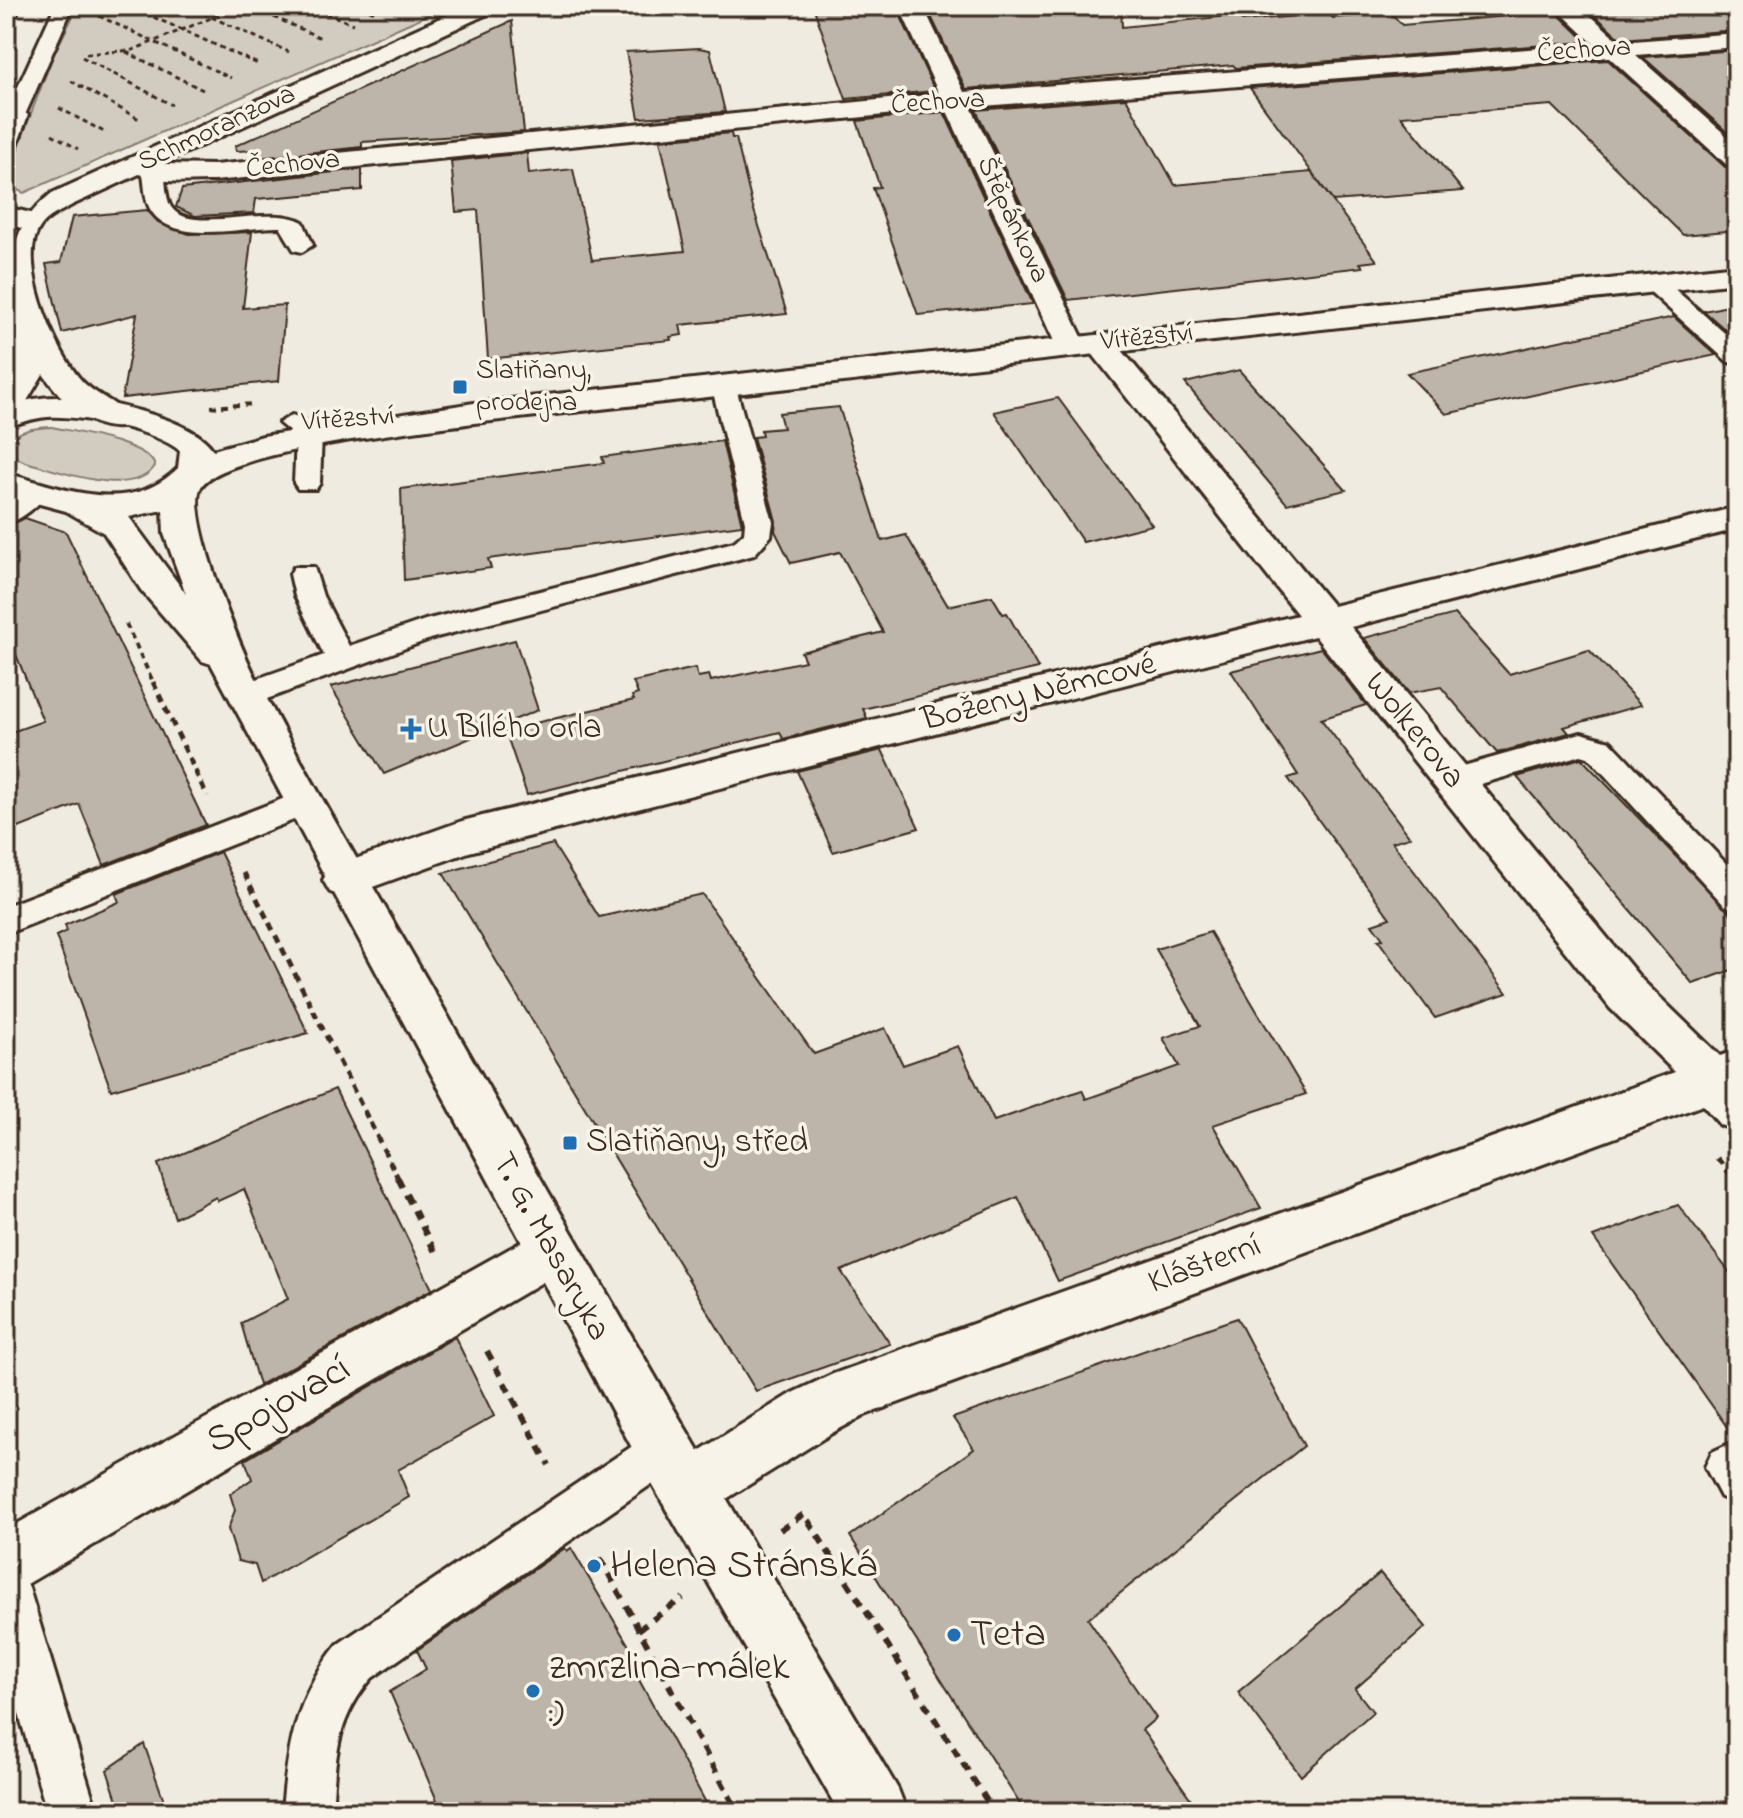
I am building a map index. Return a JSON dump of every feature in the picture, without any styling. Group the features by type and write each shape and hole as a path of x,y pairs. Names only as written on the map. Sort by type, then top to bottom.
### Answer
{"street":[{"name":"Schmoranzova","path":"126,422 88,406 63,379 42,344 27,303 18,258 21,237 13,218 148,167 486,6"},
{"name":"Štěpánkova","path":"911,6 956,101 1086,345"},
{"path":"1566,6 1737,159"},
{"name":"Čechova","path":"148,167 214,173 956,101 1737,40"},
{"path":"6,145 15,115"},
{"name":"Vítězství","path":"126,422 194,428 300,430 1737,274"},
{"name":"Schmoranzova","path":"6,409 22,386 29,365 27,303"},
{"name":"Wolkerova","path":"1086,345 1325,622 1626,994 1728,1087"},
{"name":"T. G. Masaryka","path":"6,417 58,407 170,432 190,442 198,458 179,498 182,534 240,685 345,880 676,1470 875,1812"},
{"name":"Vítězství","path":"188,478 237,452 300,430"},
{"path":"35,491 105,508 127,507 167,495 188,478"},
{"name":"T. G. Masaryka","path":"35,491 105,516 116,525 154,581 240,685"},
{"name":"Boženy Němcové","path":"345,880 401,856 462,837 1737,518"},
{"name":"Klášterní","path":"676,1470 852,1393 1728,1087"},
{"name":"Spojovací","path":"6,1563 552,1249"}],"lane":[{"path":"6,17 12,6"},
{"path":"15,115 64,6"},
{"path":"148,167 160,207 174,221 200,225 285,221 295,227 302,245"},
{"path":"1654,283 1737,357"},
{"path":"240,685 341,660 425,630 744,549 757,536 759,522 723,384"},
{"path":"300,430 307,483"},
{"path":"6,515 35,491"},
{"path":"304,574 309,596 341,660"},
{"path":"1453,780 1568,746 1591,746 1608,758 1737,897"},
{"path":"6,920 303,803"},
{"path":"307,1812 314,1734 328,1693 339,1677 391,1635 574,1511 676,1470"},
{"path":"6,1588 72,1812"}],"path":[{"path":"99,6 95,14 233,79"},
{"path":"129,6 262,66"},
{"path":"187,6 292,53"},
{"path":"184,112 77,55 124,51 154,42 240,6"},
{"path":"249,6 325,39"},
{"path":"309,6 357,26"},
{"path":"124,51 205,91"},
{"path":"68,79 150,126"},
{"path":"52,119 57,107 118,140"},
{"path":"47,131 86,153"},
{"path":"197,409 259,404"},
{"path":"125,623 225,835 460,1302 738,1812"},
{"path":"804,1514 994,1812"}],"shaded area":[{"path":"78,6 448,6 24,193 6,185 6,179 53,56"},
{"path":"52,427 126,445 150,458 155,466 144,476 113,482 74,476 13,456 8,444 16,435 27,430"}],"building":[{"path":"813,6 896,6 935,91 846,99"},
{"path":"926,6 1121,6 1122,27 1238,15 1242,21 1328,13 1333,18 1391,13 1402,25 1556,12 1587,42 1236,68 1233,65 966,89"},
{"path":"1737,6 1737,30 1621,39 1588,9"},
{"path":"512,21 524,132 362,142 362,147 259,158 260,150 236,151 235,146"},
{"path":"710,50 725,112 639,118 626,52"},
{"path":"1737,50 1737,75 1727,76 1737,84 1737,141 1643,57"},
{"path":"1608,60 1725,167 1737,170 1737,230 1683,235 1552,105 1401,116 1463,191 1333,201 1250,88"},
{"path":"1126,98 1175,185 1311,172 1377,261 1360,263 1363,267 1068,300 976,110"},
{"path":"944,112 1033,304 918,315 873,188 880,187 857,121"},
{"path":"731,133 732,138 736,138 752,204 787,314 680,325 682,335 670,337 671,340 488,359 478,210 456,212 451,161 527,153 529,174 573,169 592,260 685,251 660,140"},
{"path":"362,169 362,190 256,199 254,213 195,216 176,207 182,189"},
{"path":"147,210 158,222 189,234 252,232 243,308 285,305 279,381 122,398 137,314 62,333 46,264 61,262 72,217"},
{"path":"1737,304 1737,340 1704,311"},
{"path":"1674,317 1716,355 1446,414 1407,373"},
{"path":"1239,370 1346,490 1287,504 1185,383"},
{"path":"1058,398 1152,525 1083,542 994,412"},
{"path":"839,407 882,541 906,535 948,606 992,596 1003,614 1007,613 1038,668 863,709 867,718 783,739 780,732 527,795 505,730 634,700 632,696 638,694 633,682 695,668 698,677 709,675 711,681 805,661 801,652 883,632 840,552 791,563 775,531 776,521 753,437 762,436 761,430 783,428 779,413"},
{"path":"722,441 742,525 488,559 491,568 404,580 401,489 604,463 602,457"},
{"path":"25,518 66,532 206,825 104,865 79,804 6,833 6,734 43,721 6,630 6,527"},
{"path":"1455,614 1509,674 1589,650 1641,705 1564,727 1569,733 1497,753 1441,687 1409,693 1364,638"},
{"path":"515,640 538,710 384,774 331,687"},
{"path":"1321,648 1366,705 1321,719 1410,837 1392,842 1507,993 1435,1018 1378,940 1383,939 1372,924 1390,918 1288,778 1298,775 1231,671"},
{"path":"882,750 919,828 833,852 797,771"},
{"path":"1581,758 1737,920 1737,968 1693,984 1517,777"},
{"path":"553,844 599,917 702,894 814,1054 885,1028 903,1065 958,1046 994,1121 1082,1090 1086,1099 1179,1066 1163,1038 1200,1026 1156,949 1210,932 1306,1094 1213,1125 1261,1208 1058,1281 1018,1197 841,1271 890,1344 756,1391 443,873"},
{"path":"220,852 308,1033 111,1090 56,936 67,931 65,925 119,902 116,894"},
{"path":"335,1089 432,1289 259,1385 241,1323 288,1299 244,1189 218,1201 216,1197 175,1218 158,1164"},
{"path":"1678,1205 1737,1282 1737,1441 1593,1237"},
{"path":"1237,1318 1304,1446 1088,1619 1156,1718 1142,1730 1200,1812 1025,1812 850,1536 974,1449 953,1418"},
{"path":"455,1337 494,1416 398,1470 409,1497 261,1583 255,1565 238,1561 228,1529 235,1510 230,1494 252,1479 245,1460"},
{"path":"565,1548 567,1551 571,1548 632,1651 626,1656 711,1812 442,1812 390,1692 426,1669 417,1650"},
{"path":"1380,1573 1426,1627 1355,1689 1373,1712 1301,1776 1238,1692"},
{"path":"144,1744 168,1812 121,1812 107,1770"}],"place":[{"name":"Slatiňany, prodejna","path":"460,387"},
{"name":"U Bílého orla","path":"411,729"},
{"name":"Slatiňany, střed","path":"570,1143"},
{"name":"Helena Stránská","path":"594,1566"},
{"name":"Teta","path":"954,1635"},
{"name":"zmrzlina-málek :)","path":"533,1691"}]}
